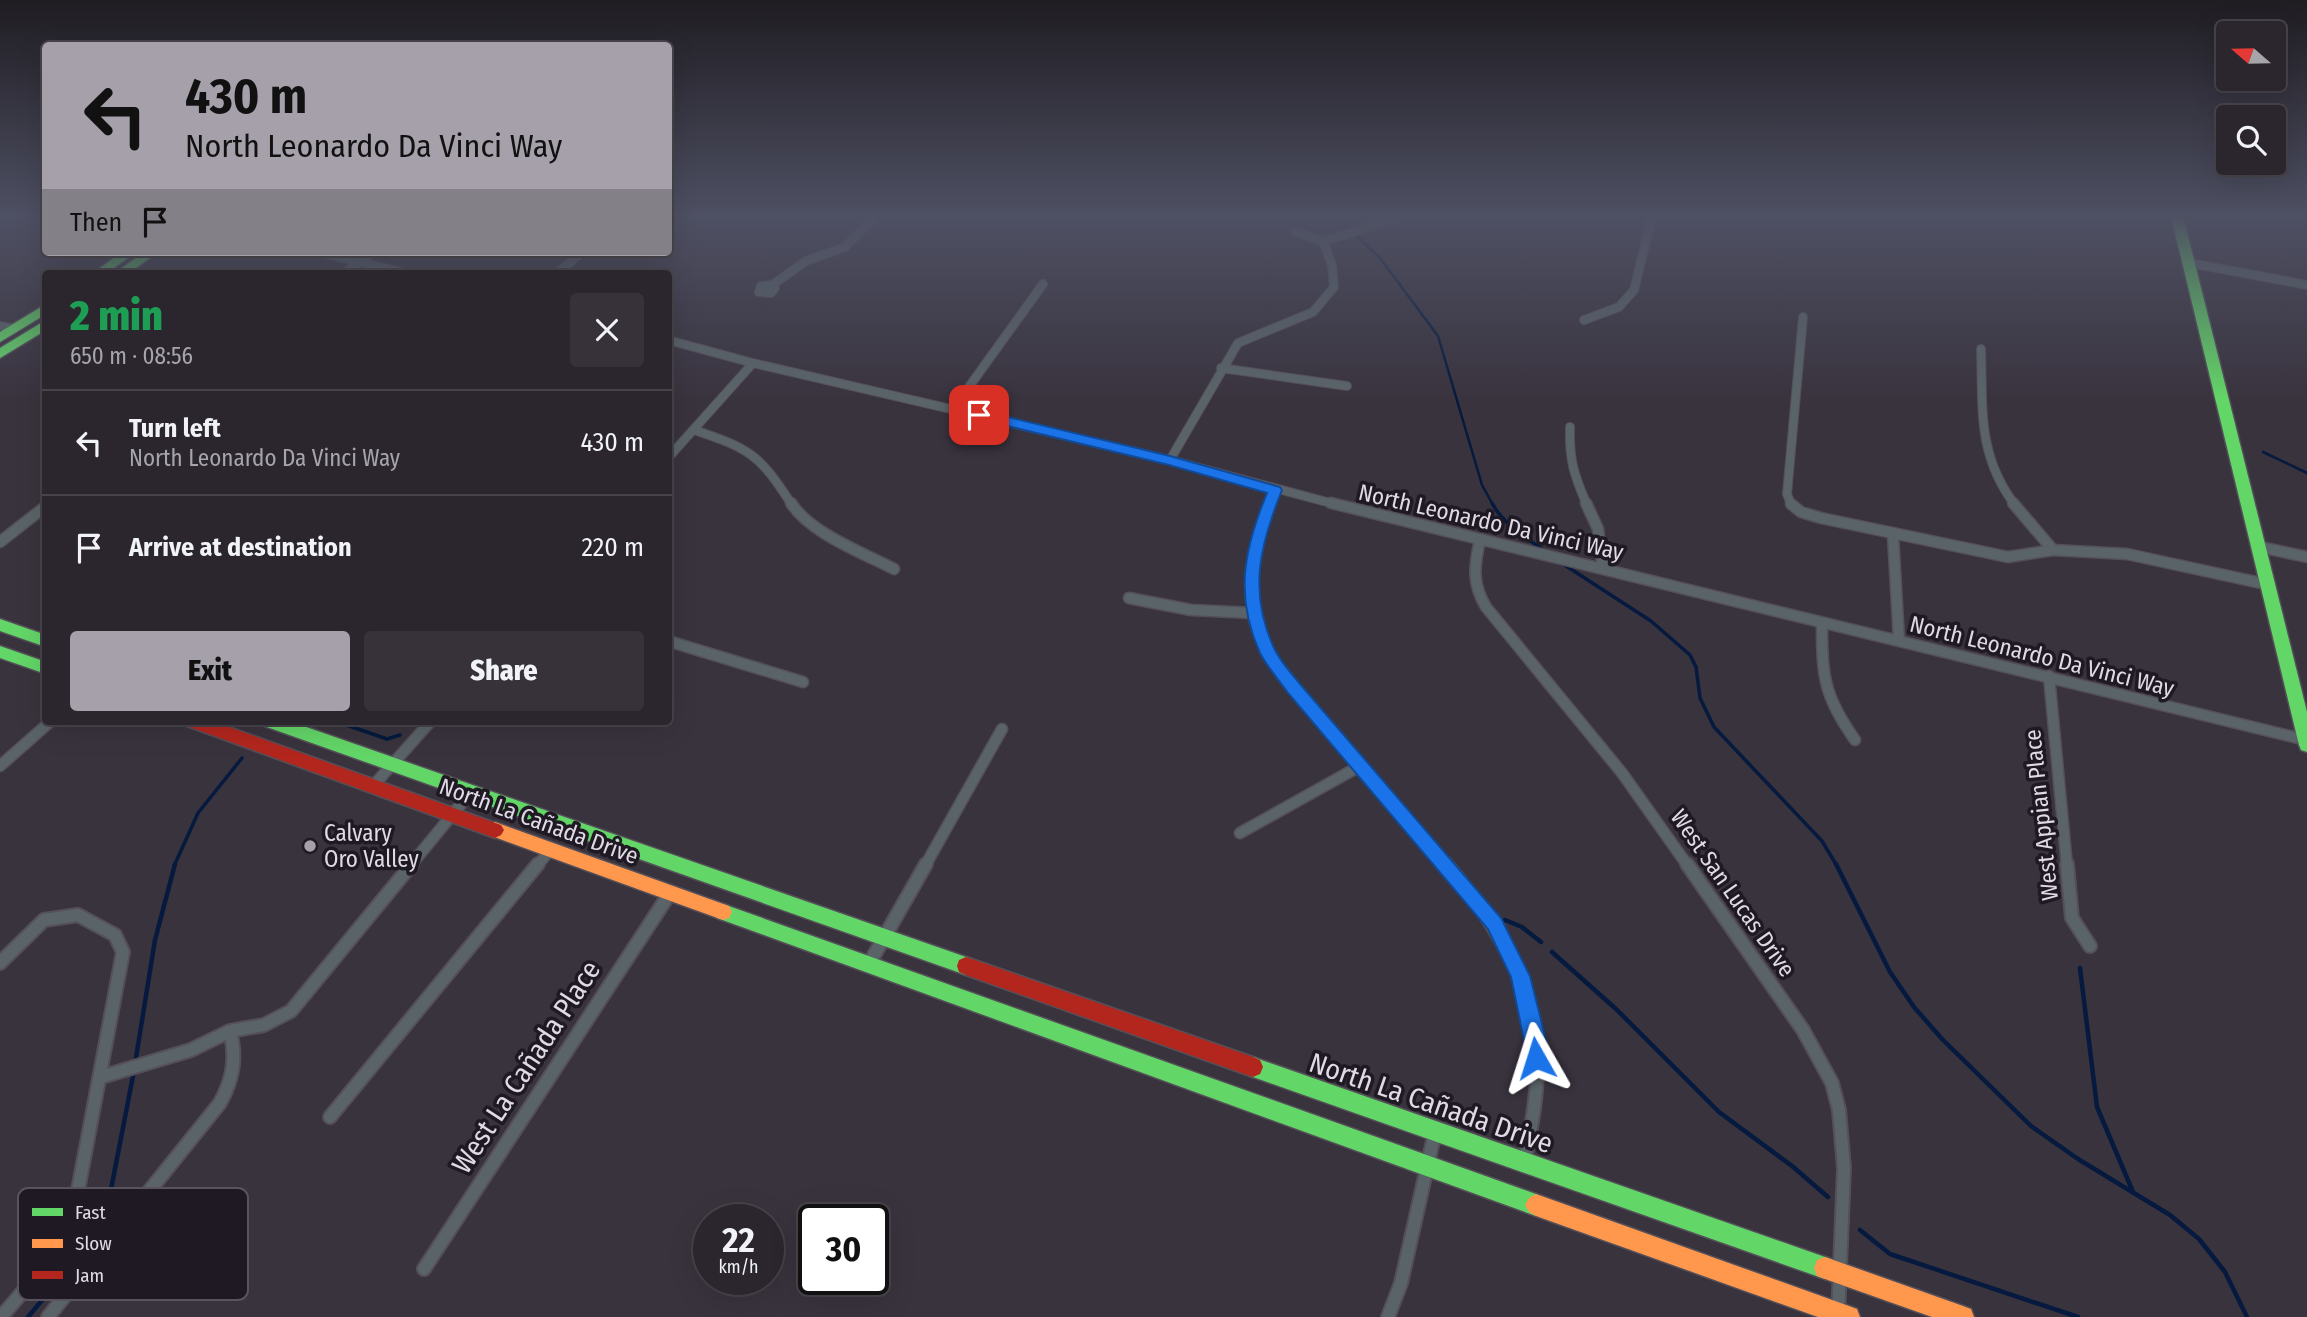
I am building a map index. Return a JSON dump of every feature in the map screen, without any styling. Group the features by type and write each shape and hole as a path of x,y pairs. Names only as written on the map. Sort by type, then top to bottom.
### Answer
{"main road":[{"path":"2194,277 2306,743"},
{"path":"5,331 42,310"},
{"path":"0,354 42,327"},
{"path":"0,625 42,640"},
{"path":"0,652 42,667"},
{"name":"North La Cañada Drive","path":"205,725 1842,1316"},
{"name":"North La Cañada Drive","path":"281,725 1963,1317"}],"street":[{"path":"772,285 783,277"},
{"path":"1170,460 1221,368 1238,343 1313,312 1335,287 1334,277"},
{"path":"1584,320 1619,307 1634,290 1637,277"},
{"path":"2267,277 2307,285"},
{"path":"953,409 1008,337 1043,284"},
{"path":"1803,317 1787,506 1806,514 1893,535 2008,557 2053,550 2127,554 2270,585"},
{"name":"North Leonardo Da Vinci Way","path":"672,341 753,363 1170,460 1275,490 1604,568 1822,624 2049,676 2306,743"},
{"path":"1981,349 1985,440 1994,472 2017,508 2053,550"},
{"path":"672,454 753,363"},
{"path":"1221,368 1347,386"},
{"path":"1570,428 1569,456 1573,474 1598,529 1604,568"},
{"path":"694,430 739,445 768,468 795,510 829,536 894,569"},
{"path":"1275,490 1257,534 1253,556 1253,613 1268,653 1294,688 1477,900 1494,923 1521,976 1536,1040 1537,1076 1524,1164"},
{"path":"0,542 42,509"},
{"path":"1893,535 1899,640"},
{"name":"West San Lucas Drive","path":"1480,540 1472,571 1476,593 1494,619 1622,773 1817,1051 1832,1083 1843,1144 1840,1275 1842,1316"},
{"path":"2260,547 2307,557"},
{"path":"1129,597 1163,607 1210,614 1253,613"},
{"path":"1822,624 1822,680 1832,709 1856,740"},
{"path":"672,641 803,682"},
{"name":"West Appian Place","path":"2049,676 2072,918 2090,946"},
{"path":"0,766 46,725"},
{"path":"373,786 427,725"},
{"path":"869,964 1002,729"},
{"path":"1240,833 1360,766"},
{"path":"101,1077 191,1050 230,1031 264,1025 290,1011 471,792"},
{"path":"330,1117 550,850"},
{"name":"West La Cañada Place","path":"424,1269 670,893"},
{"path":"0,963 44,920 78,915 116,935 123,952 79,1188"},
{"path":"152,1188 220,1103 231,1083 236,1048 230,1031"},
{"path":"1388,1317 1401,1283 1435,1132"},
{"path":"1,1317 18,1297"},
{"path":"48,1317 62,1300"}],"waterway":[{"path":"1394,277 1438,336 1482,485 1493,505"},
{"path":"2263,452 2307,473"},
{"path":"1492,503 1509,524 1545,551"},
{"path":"1563,564 1651,621 1690,655 1696,667 1700,698 1714,727 1822,841 1837,866"},
{"path":"347,725 387,739 400,735"},
{"path":"174,866 198,813 242,758"},
{"path":"135,1064 155,940 175,864"},
{"path":"1837,866 1890,972 1914,1007 1942,1039 2031,1126 2078,1159 2170,1215 2199,1239 2225,1272 2247,1317"},
{"path":"1505,920 1522,927 1541,942"},
{"path":"1552,952 1616,1009 1719,1112 1792,1166 1828,1197"},
{"path":"2080,968 2097,1107 2133,1192"},
{"path":"111,1188 134,1071"},
{"path":"1860,1230 1890,1254 2078,1317"},
{"path":"28,1317 42,1300"}],"traffic: fast":[{"path":"2192,277 2307,745"},
{"path":"0,338 42,311"},
{"path":"0,354 42,327"},
{"path":"0,625 42,640"},
{"path":"0,652 42,667"},
{"path":"281,725 966,966"},
{"path":"723,912 1536,1205"},
{"path":"1253,1067 1825,1268"}],"traffic: slow":[{"path":"495,830 723,912"},
{"path":"1536,1205 1849,1317"},
{"path":"1825,1268 1963,1317"}],"traffic: jam":[{"path":"204,725 495,830"},
{"path":"966,966 1253,1067"}],"place":[{"name":"Calvary Oro Valley","path":"310,846"}],"route":[{"path":"979,415 1170,460 1275,490 1257,534 1253,556 1253,613 1268,653 1294,688 1494,923 1521,976 1536,1040 1536,1058"}]}
